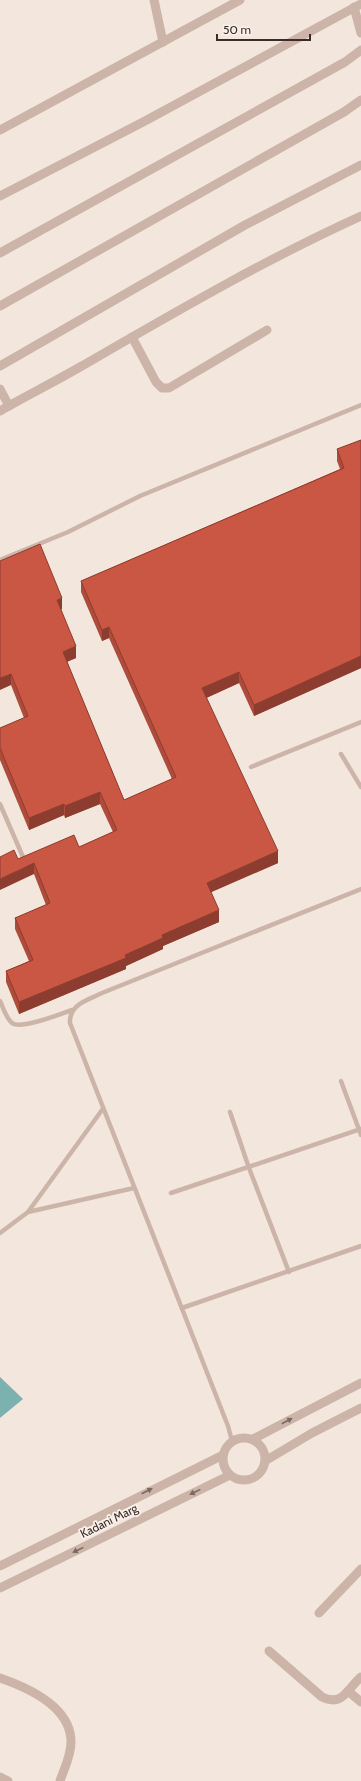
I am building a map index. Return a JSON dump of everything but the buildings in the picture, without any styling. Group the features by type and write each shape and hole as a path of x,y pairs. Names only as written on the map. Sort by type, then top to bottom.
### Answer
{"street":[{"path":"154,0 163,42"},
{"path":"0,130 240,0"},
{"path":"0,196 145,121 357,5 361,33"},
{"path":"0,253 345,62 361,50"},
{"path":"0,306 318,127 361,100"},
{"path":"0,366 245,225 361,165"},
{"path":"0,411 172,313 318,236 361,216"},
{"path":"132,337 156,382 162,388 168,388 267,330"},
{"path":"0,390 9,406"},
{"path":"252,1439 361,1383"},
{"path":"265,1462 312,1433 361,1408"},
{"path":"245,1437 252,1439 263,1448 265,1462 263,1468 254,1477 242,1480 230,1475 223,1466 222,1455 224,1449 232,1441 245,1437"},
{"name":"Kadani Marg","path":"0,1566 222,1455"},
{"name":"Kadani Marg","path":"0,1588 230,1475"},
{"path":"319,1613 361,1569"},
{"path":"269,1651 322,1697 329,1701 337,1700 361,1677"},
{"path":"0,1678 20,1686 46,1701 58,1709 66,1719 71,1742 70,1753 60,1781"},
{"path":"348,1691 361,1702"},
{"path":"0,1777 8,1781"}],"lane":[{"path":"0,560 68,532 140,496 361,406"},
{"path":"251,767 361,722"},
{"path":"341,754 361,787"},
{"path":"0,804 23,857"},
{"path":"0,1001 8,1019 12,1024 17,1025 31,1023 72,1010 102,993 361,889"},
{"path":"72,1010 69,1016 70,1023 102,1110 182,1308 228,1426 232,1441"},
{"path":"171,1193 360,1131 341,1081"},
{"path":"0,1233 28,1212 102,1110"},
{"path":"230,1112 249,1168 289,1272"},
{"path":"28,1212 134,1188"},
{"path":"182,1308 361,1246"}],"water":[{"path":"0,1377 23,1399 0,1418"}]}
